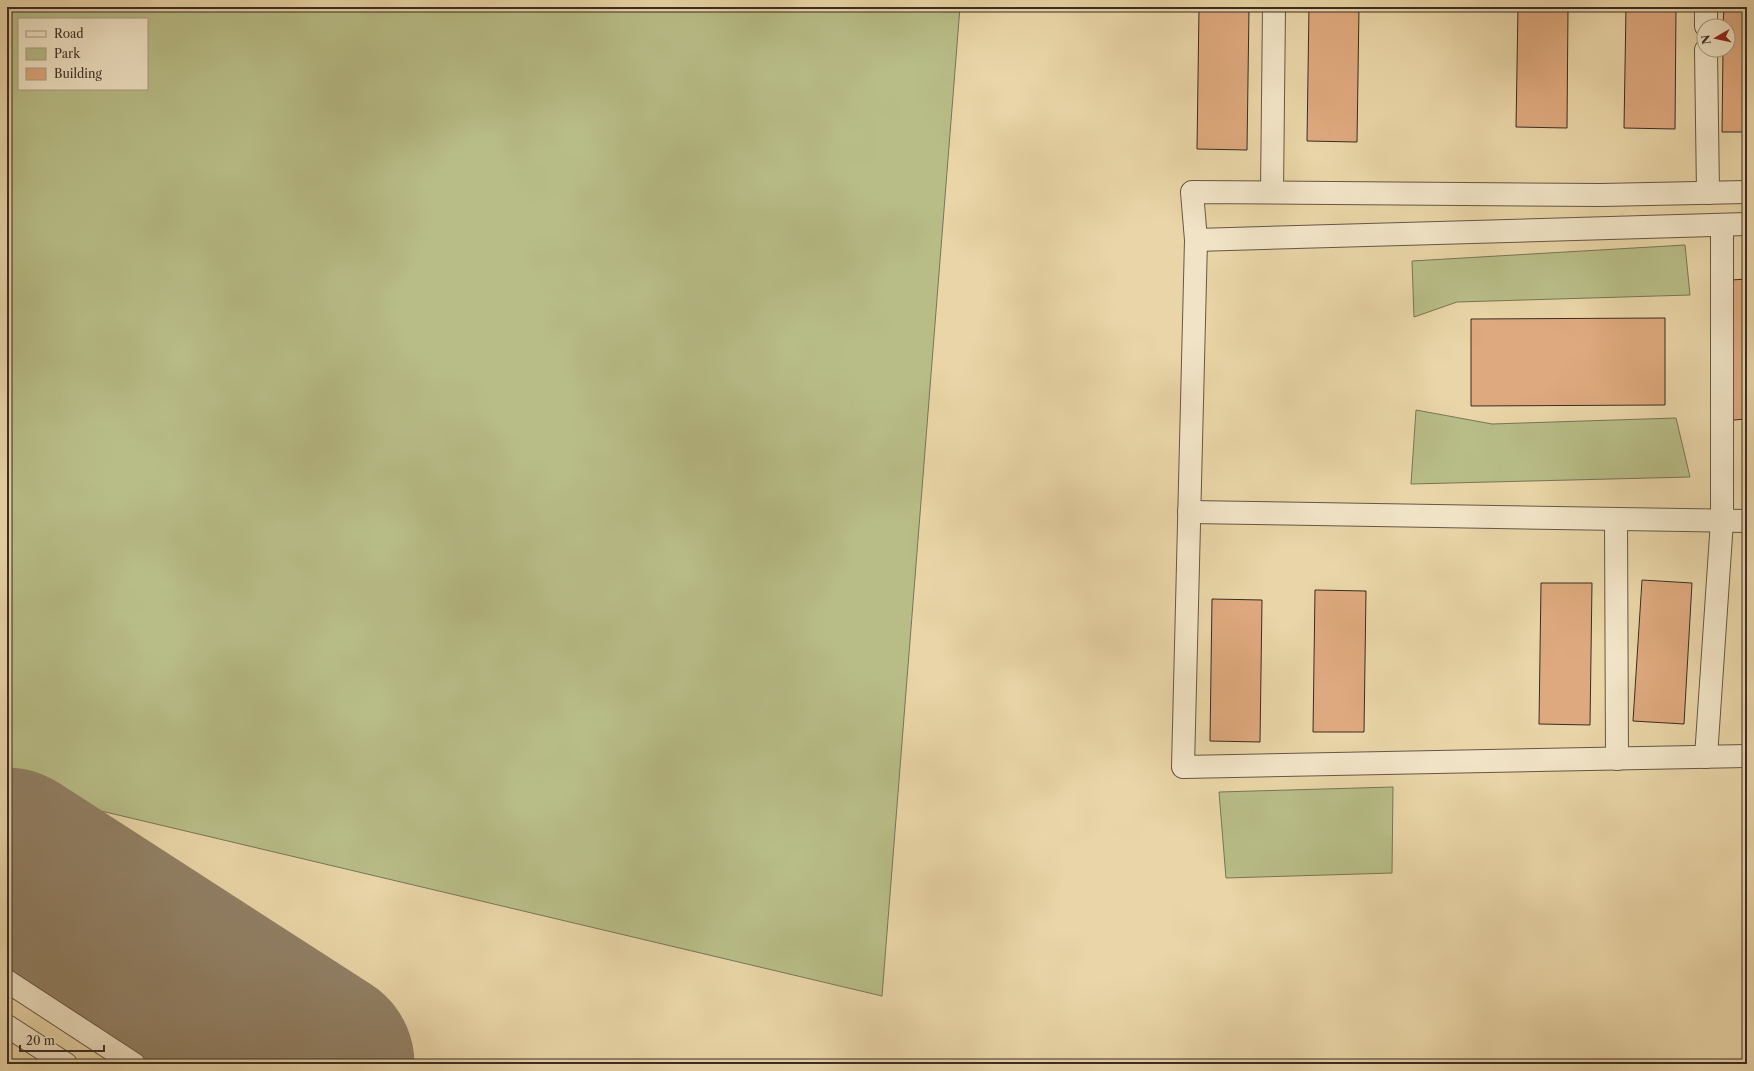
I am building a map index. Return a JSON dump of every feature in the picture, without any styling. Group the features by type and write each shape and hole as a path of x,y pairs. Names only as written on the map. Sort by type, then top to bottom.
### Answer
{"lane":[{"path":"1272,192 1274,7"},
{"path":"1706,7 1706,18"},
{"path":"1706,58 1708,193"},
{"path":"1747,192 1601,195 1192,192 1196,240 1184,767 1747,756"},
{"path":"1196,240 1747,224"},
{"path":"1706,757 1722,521 1722,225"},
{"path":"1189,512 1747,521"},
{"path":"1616,519 1617,759"},
{"path":"7,981 134,1064"},
{"path":"7,1026 66,1064"}],"green space":[{"path":"7,7 960,7 882,996 42,797 7,774"},
{"path":"1685,245 1690,295 1457,302 1414,317 1412,261"},
{"path":"1416,410 1492,424 1676,418 1690,477 1411,484"},
{"path":"1393,787 1392,873 1226,878 1219,792"}],"building":[{"path":"1309,7 1359,7 1357,142 1307,141"},
{"path":"1518,7 1568,7 1567,128 1516,127"},
{"path":"1626,7 1676,7 1675,129 1624,128"},
{"path":"1724,7 1747,7 1747,132 1722,132 1723,58 1736,58 1736,18 1723,18"},
{"path":"1199,8 1249,8 1247,150 1197,149"},
{"path":"1747,279 1747,419 1733,420 1731,280"},
{"path":"1665,318 1665,405 1471,406 1471,319"},
{"path":"1642,580 1692,583 1684,724 1633,721"},
{"path":"1541,583 1592,583 1590,725 1539,724"},
{"path":"1315,590 1366,591 1364,732 1313,732"},
{"path":"1212,599 1262,600 1260,742 1210,741"},
{"path":"1747,686 1747,719 1745,719"}],"runway":[{"path":"7,862 320,1064"}]}
